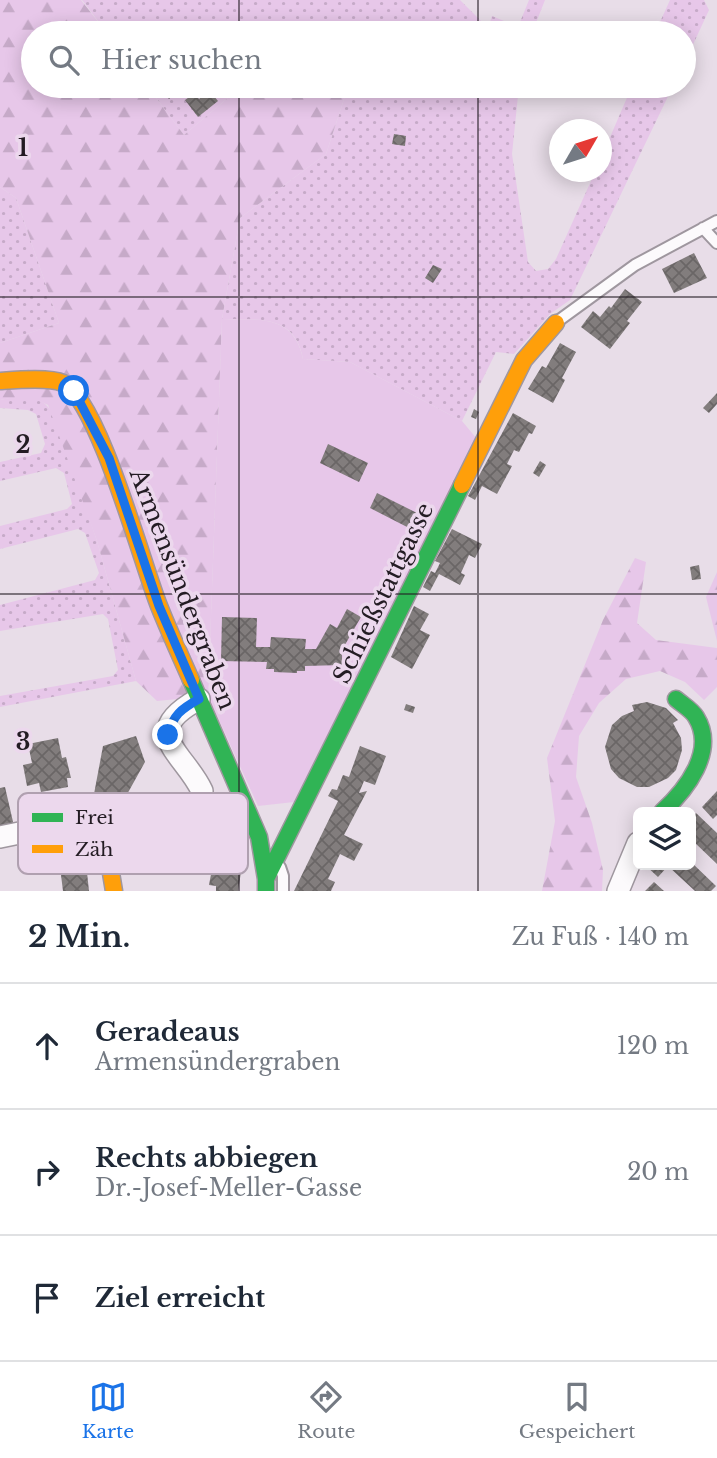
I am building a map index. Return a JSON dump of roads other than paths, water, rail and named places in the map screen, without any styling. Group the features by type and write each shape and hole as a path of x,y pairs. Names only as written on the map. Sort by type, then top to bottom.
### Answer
{"street":[{"name":"Schießstattgasse","path":"266,885 524,360 556,323"},
{"name":"Armensündergraben","path":"0,381 27,379 63,383 74,391 109,458 151,584 240,793"},
{"path":"199,699 182,708 172,720 168,735 173,752 197,779 201,793"},
{"path":"667,807 696,780 706,759 705,731 676,699"},
{"name":"Armensündergraben","path":"248,812 259,837 266,885"},
{"path":"0,837 18,834"},
{"path":"618,891 633,855"}],"lane":[{"path":"556,323 635,265 717,221"},
{"path":"703,228 717,243"},
{"path":"277,858 283,876 283,891"}]}
